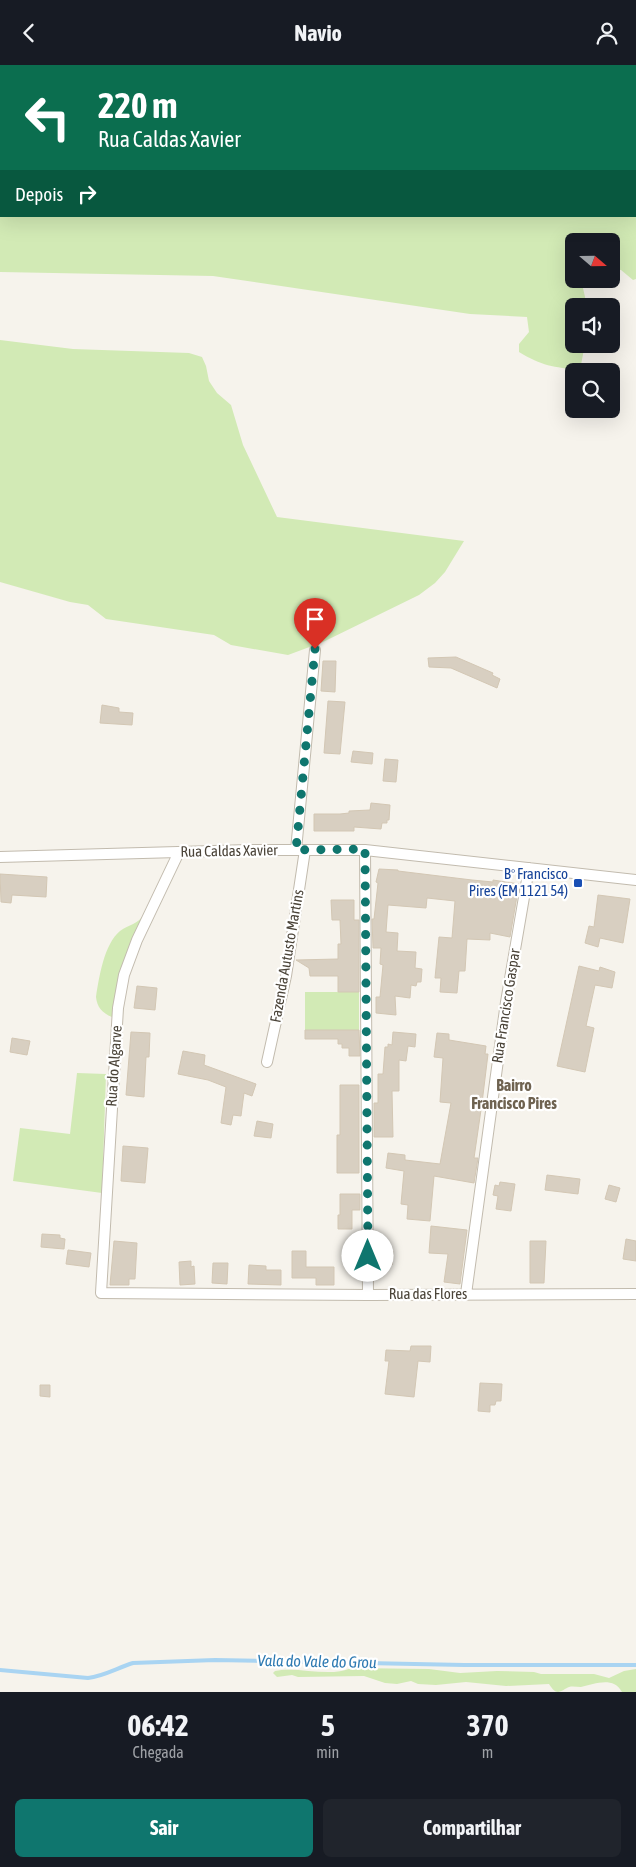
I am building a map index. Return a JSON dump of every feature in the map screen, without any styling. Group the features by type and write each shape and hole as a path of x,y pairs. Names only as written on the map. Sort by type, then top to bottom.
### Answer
{"street":[{"name":"Fazenda Autusto Martins","path":"267,1062 286,976 301,850 315,649"},
{"name":"Rua Caldas Xavier","path":"0,857 365,849 636,880"},
{"path":"365,849 368,1295"},
{"name":"Rua do Algarve","path":"101,1293 118,1008 124,975 137,939 179,852"},
{"name":"Rua Francisco Gaspar","path":"466,1294 506,1002 529,868"},
{"name":"Rua das Flores","path":"101,1293 368,1295 636,1294"}],"green space":[{"path":"0,217 636,217 636,279 633,280 620,270 620,233 565,233 565,288 583,288 585,298 565,298 565,353 583,353 581,363 565,363 565,368 562,368 534,360 519,352 519,344 529,332 527,317 470,314 213,276 0,272"},
{"path":"0,340 73,349 189,353 202,357 209,381 217,393 231,405 243,445 277,517 464,541 445,572 435,583 419,595 323,642 288,655 231,645 214,635 106,619 88,605 70,602 0,582"},
{"path":"144,914 119,976 112,1017 105,1014 99,1007 96,997 103,962 114,937 120,931 139,920"},
{"path":"305,992 359,992 359,1030 305,1030"},
{"path":"77,1073 106,1074 102,1193 13,1181 20,1128 70,1134"},
{"path":"351,1668 429,1669 460,1673 497,1671 534,1672 541,1674 594,1674 609,1678 624,1671 636,1669 636,1692 622,1692 614,1684 603,1682 581,1687 570,1687 558,1692 549,1684 506,1686 466,1682 436,1685 418,1684 411,1681 397,1684 385,1683 364,1676 298,1677 292,1675 277,1677 273,1673 284,1670 333,1672"}],"building":[{"path":"456,657 493,673 492,675 500,679 497,688 451,668 429,667 428,658"},
{"path":"323,661 336,661 335,692 321,691"},
{"path":"328,701 345,702 340,754 324,753"},
{"path":"102,705 119,708 119,712 133,713 132,725 100,723"},
{"path":"353,751 373,753 372,764 351,762"},
{"path":"385,759 398,760 396,782 383,781"},
{"path":"371,803 390,805 389,820 387,820 387,823 382,823 381,829 354,827 354,831 314,831 314,814 340,814 349,813 349,811 370,810"},
{"path":"379,869 519,884 510,937 490,933 490,940 467,939 465,971 459,971 457,993 440,992 441,978 435,978 439,937 452,938 455,901 427,898 426,908 388,905 386,932 398,933 397,951 416,952 415,968 422,969 421,982 417,982 416,986 411,985 410,998 395,996 396,1015 376,1013 376,997 380,997 383,965 380,964 381,948 373,948 372,919 374,919 378,883 376,882"},
{"path":"0,874 47,877 46,897 12,895 11,903 1,902"},
{"path":"598,895 630,899 623,943 600,938 598,947 585,943 589,926 594,927"},
{"path":"331,900 354,900 354,920 359,920 359,992 338,992 338,976 310,976 309,968 296,960 338,959 338,944 341,944 340,920 332,920"},
{"path":"579,966 599,971 600,967 615,972 612,988 595,985 586,1026 594,1028 585,1072 557,1066"},
{"path":"137,986 157,988 155,1010 134,1008"},
{"path":"305,1030 359,1030 360,1056 349,1056 349,1048 342,1048 342,1044 338,1044 338,1039 305,1039"},
{"path":"131,1032 150,1033 149,1057 146,1057 144,1097 126,1095"},
{"path":"393,1032 416,1034 415,1047 408,1046 406,1061 399,1060 399,1091 392,1091 393,1137 374,1137 374,1103 378,1103 378,1074 383,1074 385,1047 388,1047 388,1044 392,1045"},
{"path":"437,1033 449,1034 449,1040 486,1046 485,1054 488,1054 474,1158 478,1158 474,1183 434,1176 430,1221 407,1219 408,1205 401,1204 404,1171 386,1168 388,1153 405,1155 405,1160 440,1164 451,1103 440,1102 443,1058 434,1057"},
{"path":"12,1038 30,1041 27,1055 10,1052"},
{"path":"183,1051 205,1055 204,1065 256,1084 252,1096 244,1093 241,1116 233,1115 231,1125 221,1123 226,1087 208,1080 178,1074"},
{"path":"340,1085 359,1085 359,1173 337,1173 337,1135 340,1135"},
{"path":"257,1121 273,1124 271,1138 254,1136"},
{"path":"123,1146 148,1148 145,1183 121,1181"},
{"path":"547,1175 580,1179 578,1194 545,1190"},
{"path":"500,1182 515,1184 511,1211 496,1209 498,1196 493,1195 495,1185 499,1186"},
{"path":"609,1185 620,1188 616,1202 605,1199"},
{"path":"340,1194 360,1194 360,1210 352,1210 352,1229 338,1229"},
{"path":"431,1226 467,1230 460,1284 444,1282 448,1254 429,1253"},
{"path":"42,1234 60,1235 60,1238 65,1239 64,1249 41,1247"},
{"path":"626,1239 636,1241 636,1261 623,1259"},
{"path":"114,1241 137,1243 135,1279 129,1279 129,1285 110,1285"},
{"path":"530,1241 546,1241 544,1283 530,1283"},
{"path":"68,1250 91,1253 89,1267 66,1264"},
{"path":"292,1251 306,1251 306,1267 334,1267 334,1285 316,1285 316,1278 292,1278"},
{"path":"379,1251 393,1251 392,1265 379,1265"},
{"path":"191,1261 191,1267 194,1266 195,1284 180,1285 179,1262"},
{"path":"213,1263 228,1263 227,1284 212,1283"},
{"path":"249,1265 266,1266 266,1270 281,1270 281,1285 248,1284"},
{"path":"411,1346 431,1346 430,1362 418,1361 414,1397 385,1394 389,1361 385,1361 386,1350 410,1351"},
{"path":"480,1383 502,1384 501,1401 496,1401 495,1405 490,1405 490,1412 478,1411"},
{"path":"40,1385 50,1385 50,1397 40,1396"}],"waterway":[{"name":"Vala do Vale do Grou","path":"0,1670 88,1678 105,1674 133,1663 215,1660 464,1665 636,1665"}],"place":[{"name":"Bº Francisco Pires (EM 1121 54)","path":"578,883"}],"district":[{"name":"Bairro Francisco Pires","path":"514,1094"}],"route":[{"path":"315,649 296,850 365,849 368,1256"}]}
